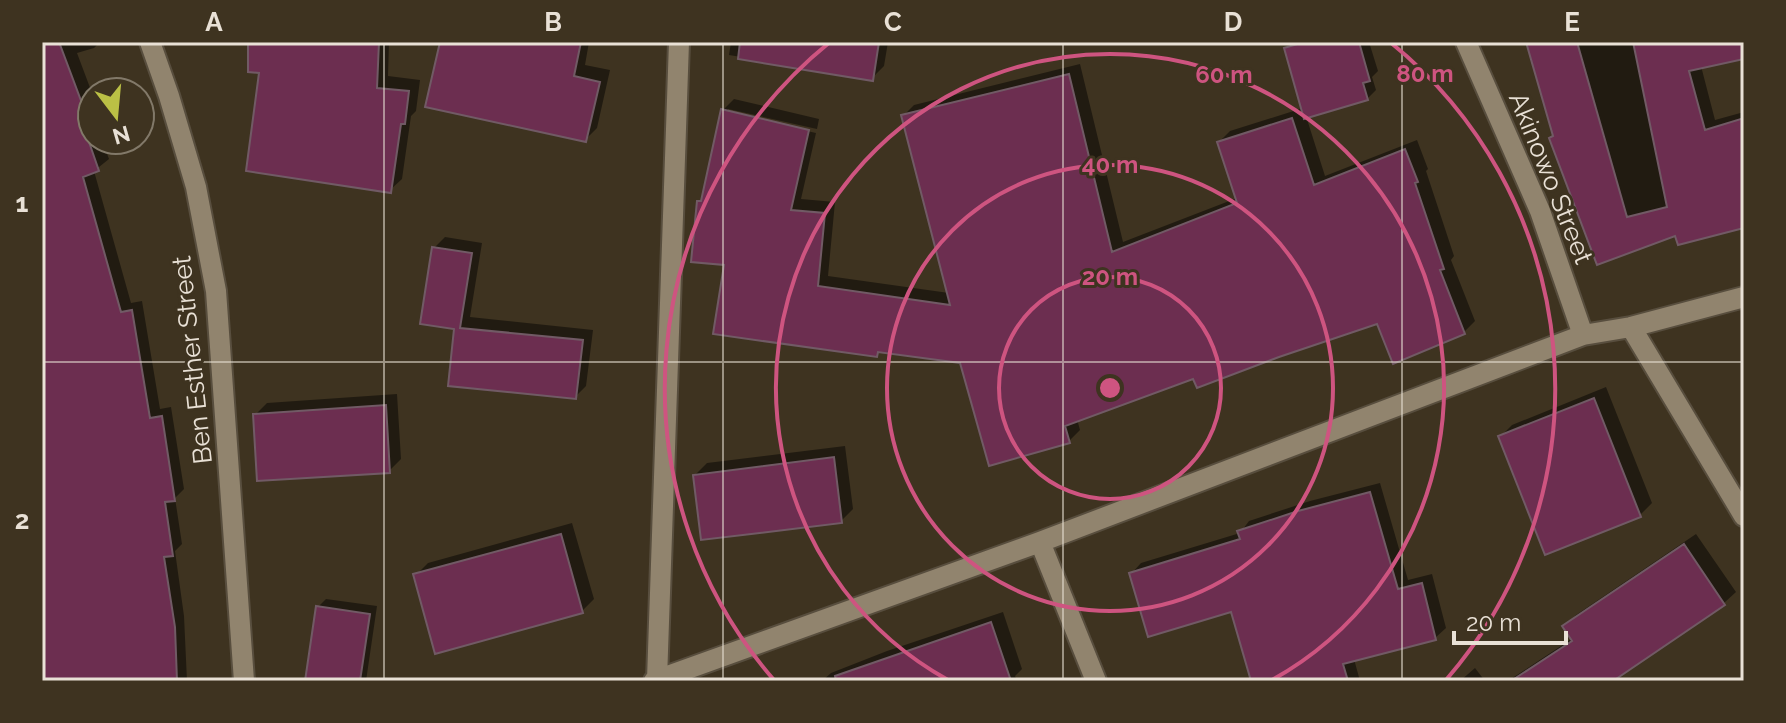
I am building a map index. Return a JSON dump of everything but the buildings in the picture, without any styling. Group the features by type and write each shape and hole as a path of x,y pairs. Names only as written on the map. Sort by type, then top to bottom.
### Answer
{"street":[{"name":"Ben Esther Street","path":"150,42 196,187 216,291 244,681"},
{"path":"679,42 655,680 1040,542 1583,335 1631,327 1744,297"},
{"name":"Akinowo Street","path":"1466,42 1540,211 1583,335"},
{"path":"1631,327 1744,516"},
{"path":"1040,542 1096,681"}]}
